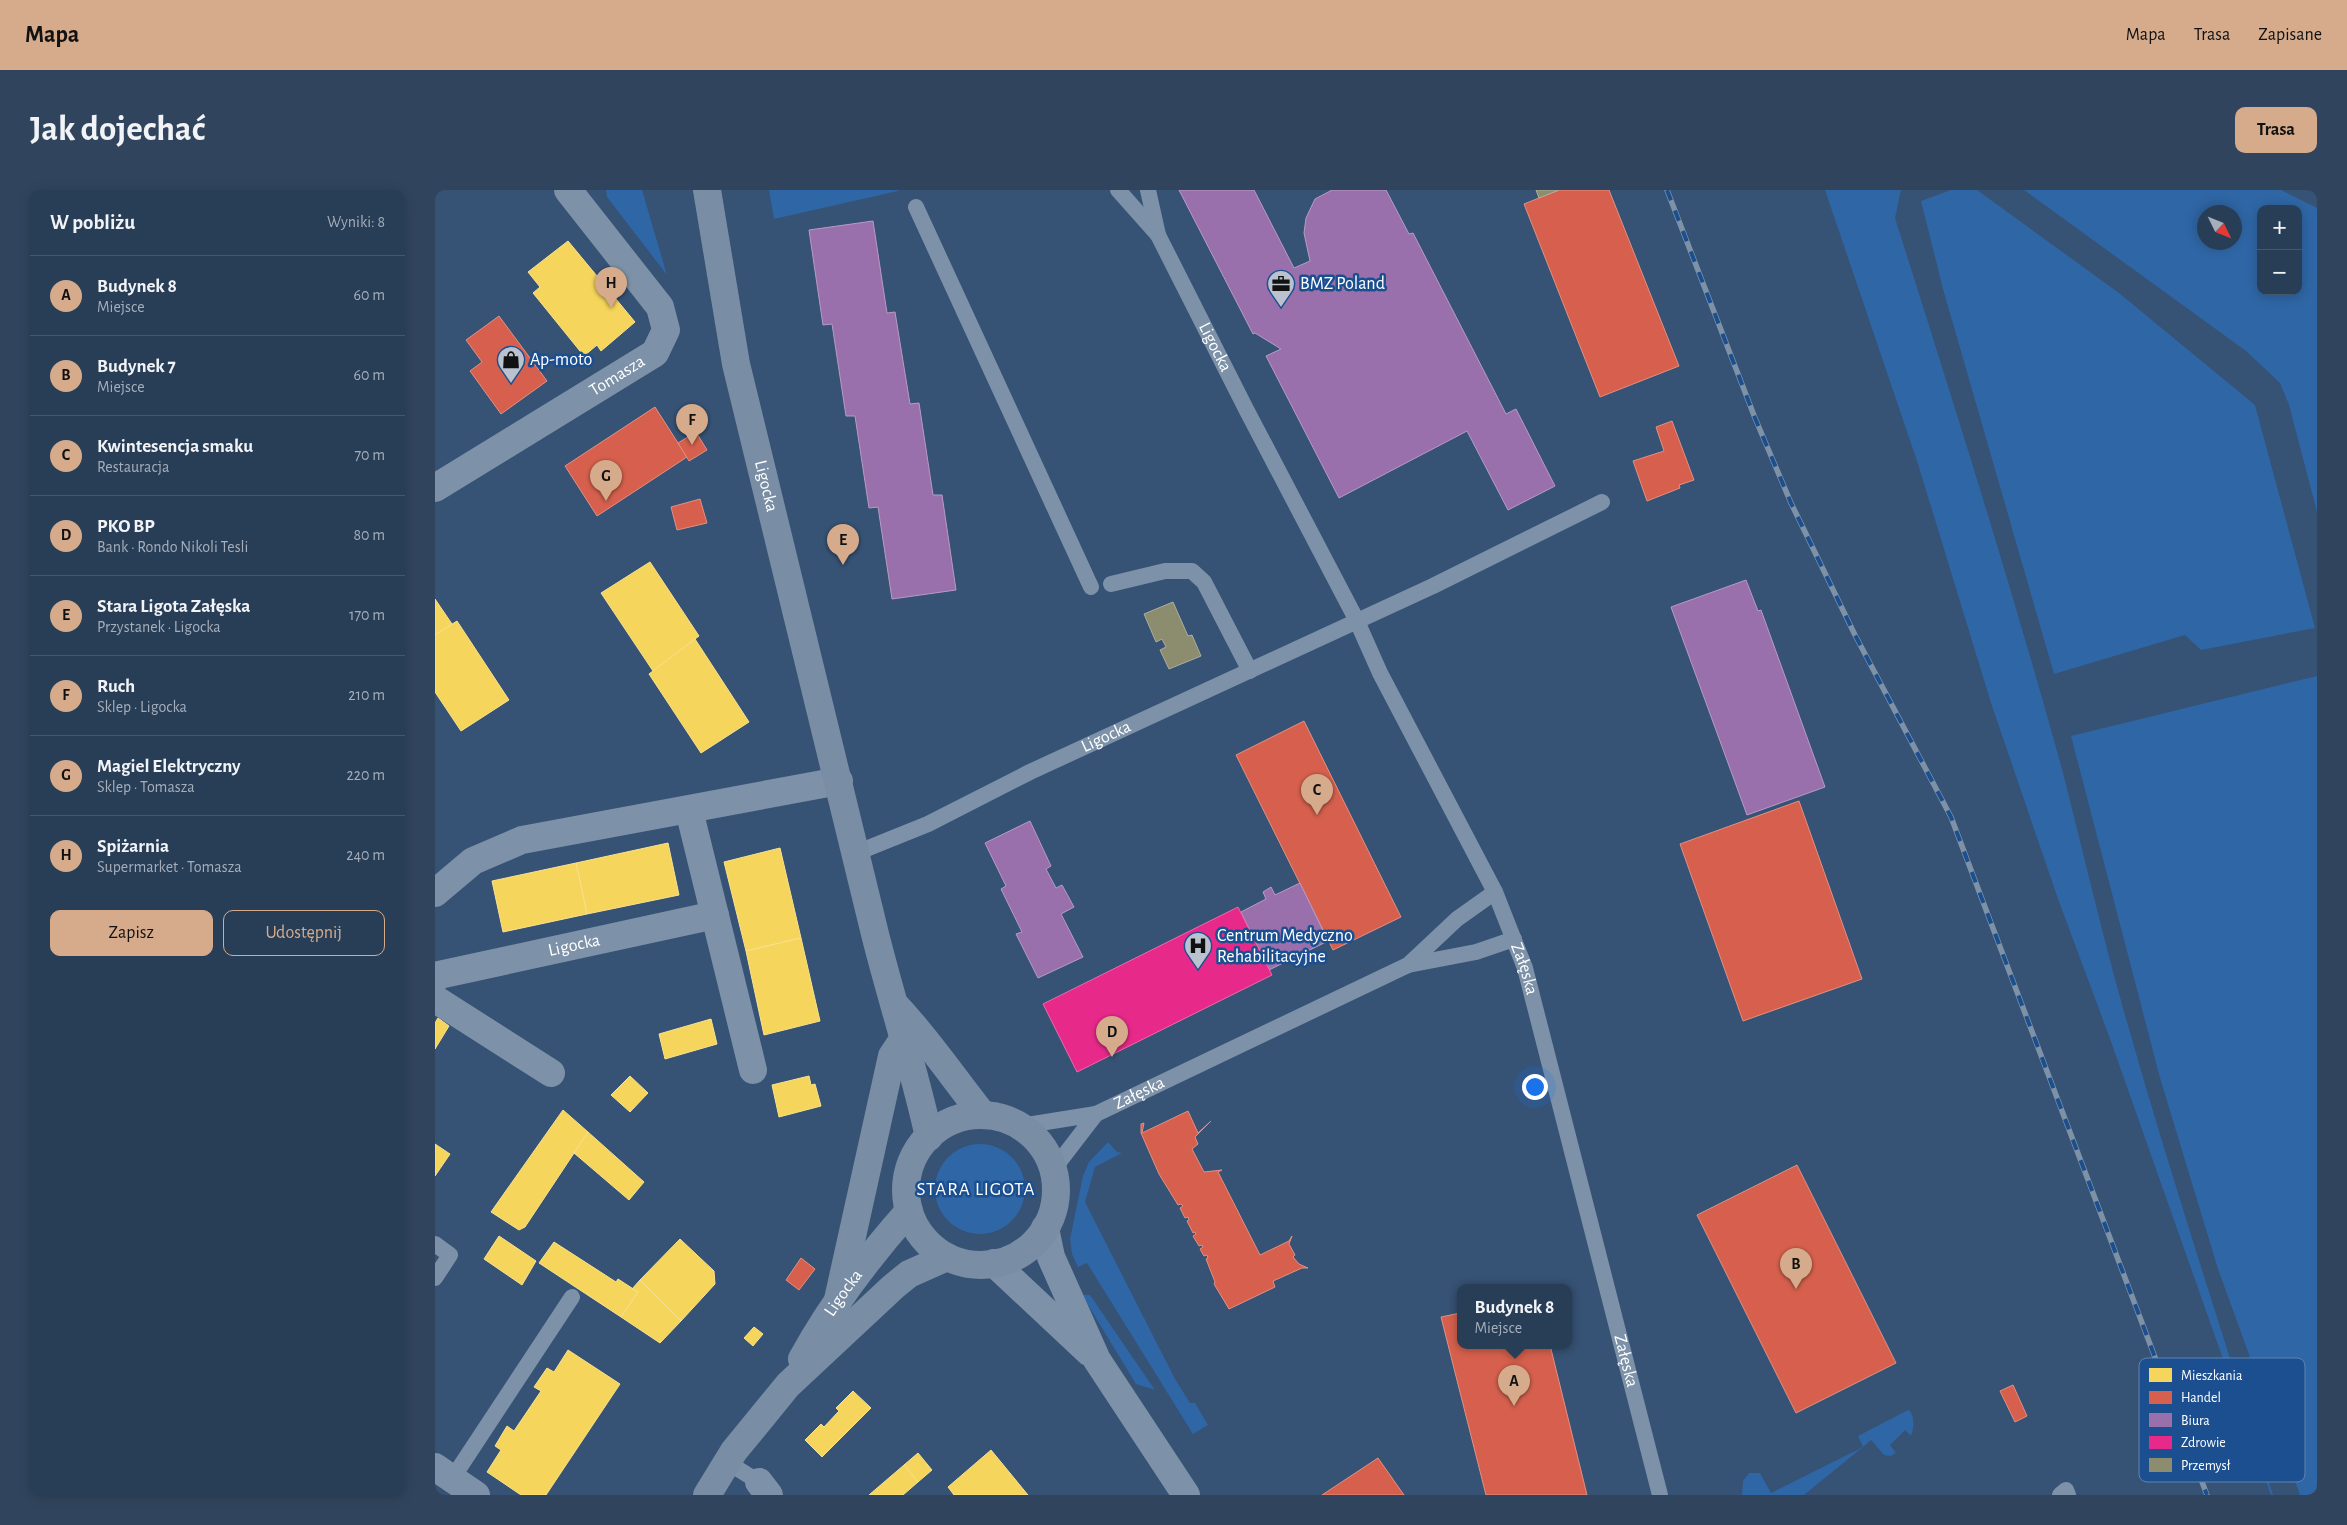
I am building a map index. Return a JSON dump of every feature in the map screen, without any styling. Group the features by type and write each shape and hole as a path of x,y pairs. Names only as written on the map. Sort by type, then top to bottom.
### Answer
{"street":[{"name":"Tomasza","path":"435,488 655,353 666,330 659,307 568,190"},
{"name":"Ligocka","path":"707,190 736,364 892,1001 904,1038 929,1137"},
{"path":"435,893 473,861 521,840 839,781"},
{"path":"689,810 753,1070"},
{"name":"Ligocka","path":"435,979 439,975 715,914"},
{"path":"435,999 551,1073"},
{"name":"Ligocka","path":"892,1001 925,1037 949,1072 983,1115"},
{"path":"837,1304 892,1056 904,1038"},
{"path":"983,1115 1009,1120 1021,1126 1045,1150 1053,1170 1055,1200 1045,1228 1033,1243 1018,1255 994,1263 975,1264 947,1257 927,1242 913,1222 909,1211 906,1188 909,1171 915,1155 929,1137 953,1120 983,1115"},
{"name":"Ligocka","path":"788,1384 812,1340 837,1304 881,1243 909,1211"},
{"path":"1045,1228 1051,1257 1097,1360 1186,1495"},
{"name":"Ligocka","path":"707,1495 747,1433 788,1384 909,1274 947,1257"},
{"path":"994,1263 1097,1360"},
{"path":"443,1473 476,1495"}],"lane":[{"name":"Ligocka","path":"1118,190 1158,235"},
{"name":"Ligocka","path":"1148,190 1158,235 1245,410 1356,619 1380,673 1495,892"},
{"path":"916,207 1091,587"},
{"name":"Ligocka","path":"856,853 928,824 1030,772 1250,671 1356,619 1433,586 1602,502"},
{"path":"1111,584 1165,571 1191,570 1205,582 1250,671"},
{"name":"Załęska","path":"1096,1114 1408,966 1457,919 1495,892 1528,977 1660,1495"},
{"path":"1408,966 1476,952 1514,939"},
{"path":"1021,1126 1096,1114"},
{"path":"1053,1170 1096,1114"},
{"path":"435,1244 451,1255 435,1278"},
{"path":"443,1473 572,1297"},
{"path":"727,1462 764,1488"},
{"path":"2060,1495 2066,1490 2068,1495"}],"shaded area":[{"path":"606,190 642,190 667,275 607,197"},
{"path":"769,190 898,190 898,191 774,219"},
{"path":"1825,190 1901,190 1895,218 2023,631 2062,769 2118,990 2155,1117 2230,1358 2223,1358 2109,1036 2058,899 1991,703 1918,464"},
{"path":"1951,190 1977,190 2119,293 2255,405 2315,628 2201,650 2185,635 2054,674 1943,289 1921,201"},
{"path":"2024,190 2281,190 2317,208 2317,512 2289,405 2280,383 2246,351"},
{"path":"2317,676 2317,1495 2300,1495 2295,1482 2305,1482 2305,1358 2250,1358 2218,1269 2160,1078 2071,736"},
{"path":"1108,1142 1117,1152 1122,1153 1095,1167 1085,1202 1175,1379 1190,1403 1195,1403 1208,1425 1193,1434 1087,1263 1078,1267 1072,1254 1070,1239 1083,1176 1089,1162"},
{"path":"980,1144 997,1148 1012,1157 1021,1172 1025,1189 1021,1206 1012,1221 997,1230 980,1234 963,1230 948,1221 939,1206 935,1189 939,1172 948,1157 963,1148"},
{"path":"1082,1295 1090,1295 1155,1390 1136,1384"},
{"path":"1908,1410 1912,1414 1912,1433 1911,1436 1905,1430 1890,1445 1896,1453 1891,1456 1884,1455 1871,1440 1863,1447 1858,1436"},
{"path":"1863,1447 1804,1495 1742,1495 1743,1481 1749,1473 1760,1473 1771,1493"},
{"path":"2266,1482 2269,1482 2273,1495 2271,1495"}],"building: Mieszkania":[{"path":"568,241 635,322 601,351 597,345 584,356 533,293 540,287 528,272"},
{"path":"650,562 699,636 653,671 601,593"},
{"path":"435,599 452,624 435,635"},
{"path":"457,621 509,700 461,731 435,692 435,635"},
{"path":"695,639 749,722 701,753 649,674"},
{"path":"668,843 679,895 587,914 576,863"},
{"path":"780,848 801,938 746,951 724,862"},
{"path":"576,863 587,914 503,932 492,881"},
{"path":"801,938 820,1021 764,1035 746,951"},
{"path":"438,1018 449,1026 435,1049 435,1023"},
{"path":"711,1019 717,1044 665,1059 659,1034"},
{"path":"630,1076 648,1093 630,1112 611,1095"},
{"path":"809,1076 811,1085 815,1084 821,1106 779,1117 772,1085"},
{"path":"563,1110 588,1132 525,1227 519,1230 491,1212"},
{"path":"588,1132 644,1182 629,1200 574,1153"},
{"path":"435,1144 450,1154 435,1176"},
{"path":"499,1236 536,1261 522,1285 484,1259"},
{"path":"680,1239 714,1271 715,1284 681,1321 640,1280"},
{"path":"554,1242 616,1282 618,1279 638,1292 621,1317 539,1263"},
{"path":"640,1280 681,1321 660,1343 621,1317 638,1292 632,1289"},
{"path":"754,1327 763,1334 753,1346 744,1338"},
{"path":"568,1350 620,1384 546,1495 521,1495 487,1472 501,1450 495,1446 507,1426 514,1431 541,1391 534,1387 547,1368 554,1372"},
{"path":"853,1391 871,1408 822,1457 805,1440 821,1424 824,1427 839,1411 836,1408"},
{"path":"991,1450 1028,1495 954,1495 948,1487"},
{"path":"918,1453 932,1470 918,1482 904,1465"},
{"path":"904,1465 918,1482 903,1495 869,1495"}],"building: Handel":[{"path":"1559,190 1609,190 1679,366 1600,397 1524,204"},
{"path":"499,316 547,381 501,414 470,371 482,362 466,340"},
{"path":"655,407 687,457 597,516 565,466"},
{"path":"1672,421 1694,480 1679,485 1680,488 1647,501 1633,461 1664,451 1656,427"},
{"path":"696,432 707,450 689,461 678,443"},
{"path":"700,499 707,523 677,530 671,507"},
{"path":"1304,721 1401,917 1333,950 1236,755"},
{"path":"1799,801 1862,979 1743,1021 1680,844"},
{"path":"1188,1111 1198,1133 1211,1121 1195,1137 1198,1144 1192,1149 1204,1172 1222,1170 1218,1172 1260,1255 1289,1241 1292,1236 1289,1244 1295,1255 1293,1257 1299,1264 1308,1268 1302,1268 1273,1281 1275,1287 1229,1309 1214,1284 1215,1282 1206,1259 1208,1258 1207,1255 1204,1256 1200,1249 1203,1247 1202,1245 1199,1246 1193,1236 1196,1234 1195,1232 1193,1233 1187,1221 1189,1220 1188,1217 1185,1218 1180,1208 1183,1206 1181,1204 1178,1205 1159,1174 1141,1133 1141,1124 1144,1123 1142,1133"},
{"path":"1797,1165 1896,1363 1796,1413 1697,1215"},
{"path":"801,1258 815,1269 799,1290 786,1280"},
{"path":"1457,1314 1457,1349 1551,1349 1587,1495 1486,1495 1441,1317"},
{"path":"2013,1385 2027,1416 2015,1422 2000,1391"},
{"path":"1378,1458 1404,1495 1322,1495"}],"building: Biura":[{"path":"1179,190 1254,190 1294,268 1310,261 1304,233 1306,218 1315,199 1332,190 1386,190 1409,234 1413,233 1506,414 1516,409 1555,486 1508,510 1467,431 1339,498 1266,356 1281,349 1255,333 1253,334"},
{"path":"873,221 887,313 895,312 910,404 919,403 933,495 942,495 956,590 892,599 878,507 869,508 855,416 846,416 832,324 823,325 809,230"},
{"path":"1746,580 1758,611 1761,610 1825,787 1747,815 1671,607"},
{"path":"1030,821 1051,866 1046,869 1056,888 1062,885 1074,907 1061,914 1083,957 1038,978 1016,934 1022,932 1001,889 1006,886 985,843"},
{"path":"1300,883 1328,941 1269,970 1241,912 1266,899 1263,892 1271,887 1275,895"}],"building: Zdrowie":[{"path":"1238,907 1272,975 1077,1072 1043,1004"}],"building: Przemysł":[{"path":"1536,190 1559,190 1539,198"},
{"path":"1173,602 1188,636 1192,635 1201,656 1169,669 1160,650 1166,647 1162,639 1156,642 1144,614"}],"railway":[{"path":"1667,190 1755,418 1791,503 1855,635 1951,817 2155,1358"},
{"path":"2202,1482 2207,1495"}],"place":[{"name":"Spiżarnia","path":"611,308"},
{"name":"BMZ Poland","path":"1281,308"},
{"name":"Ap-moto","path":"511,384"},
{"name":"Ruch","path":"692,445"},
{"name":"Magiel Elektryczny","path":"606,501"},
{"name":"Stara Ligota Załęska","path":"843,565"},
{"name":"Kwintesencja smaku","path":"1317,815"},
{"name":"Centrum Medyczno Rehabilitacyjne","path":"1198,970"},
{"name":"PKO BP","path":"1112,1057"},
{"name":"Budynek 7","path":"1796,1289"},
{"name":"Budynek 8","path":"1514,1406"}],"district":[{"name":"STARA LIGOTA","path":"976,1189"}]}
